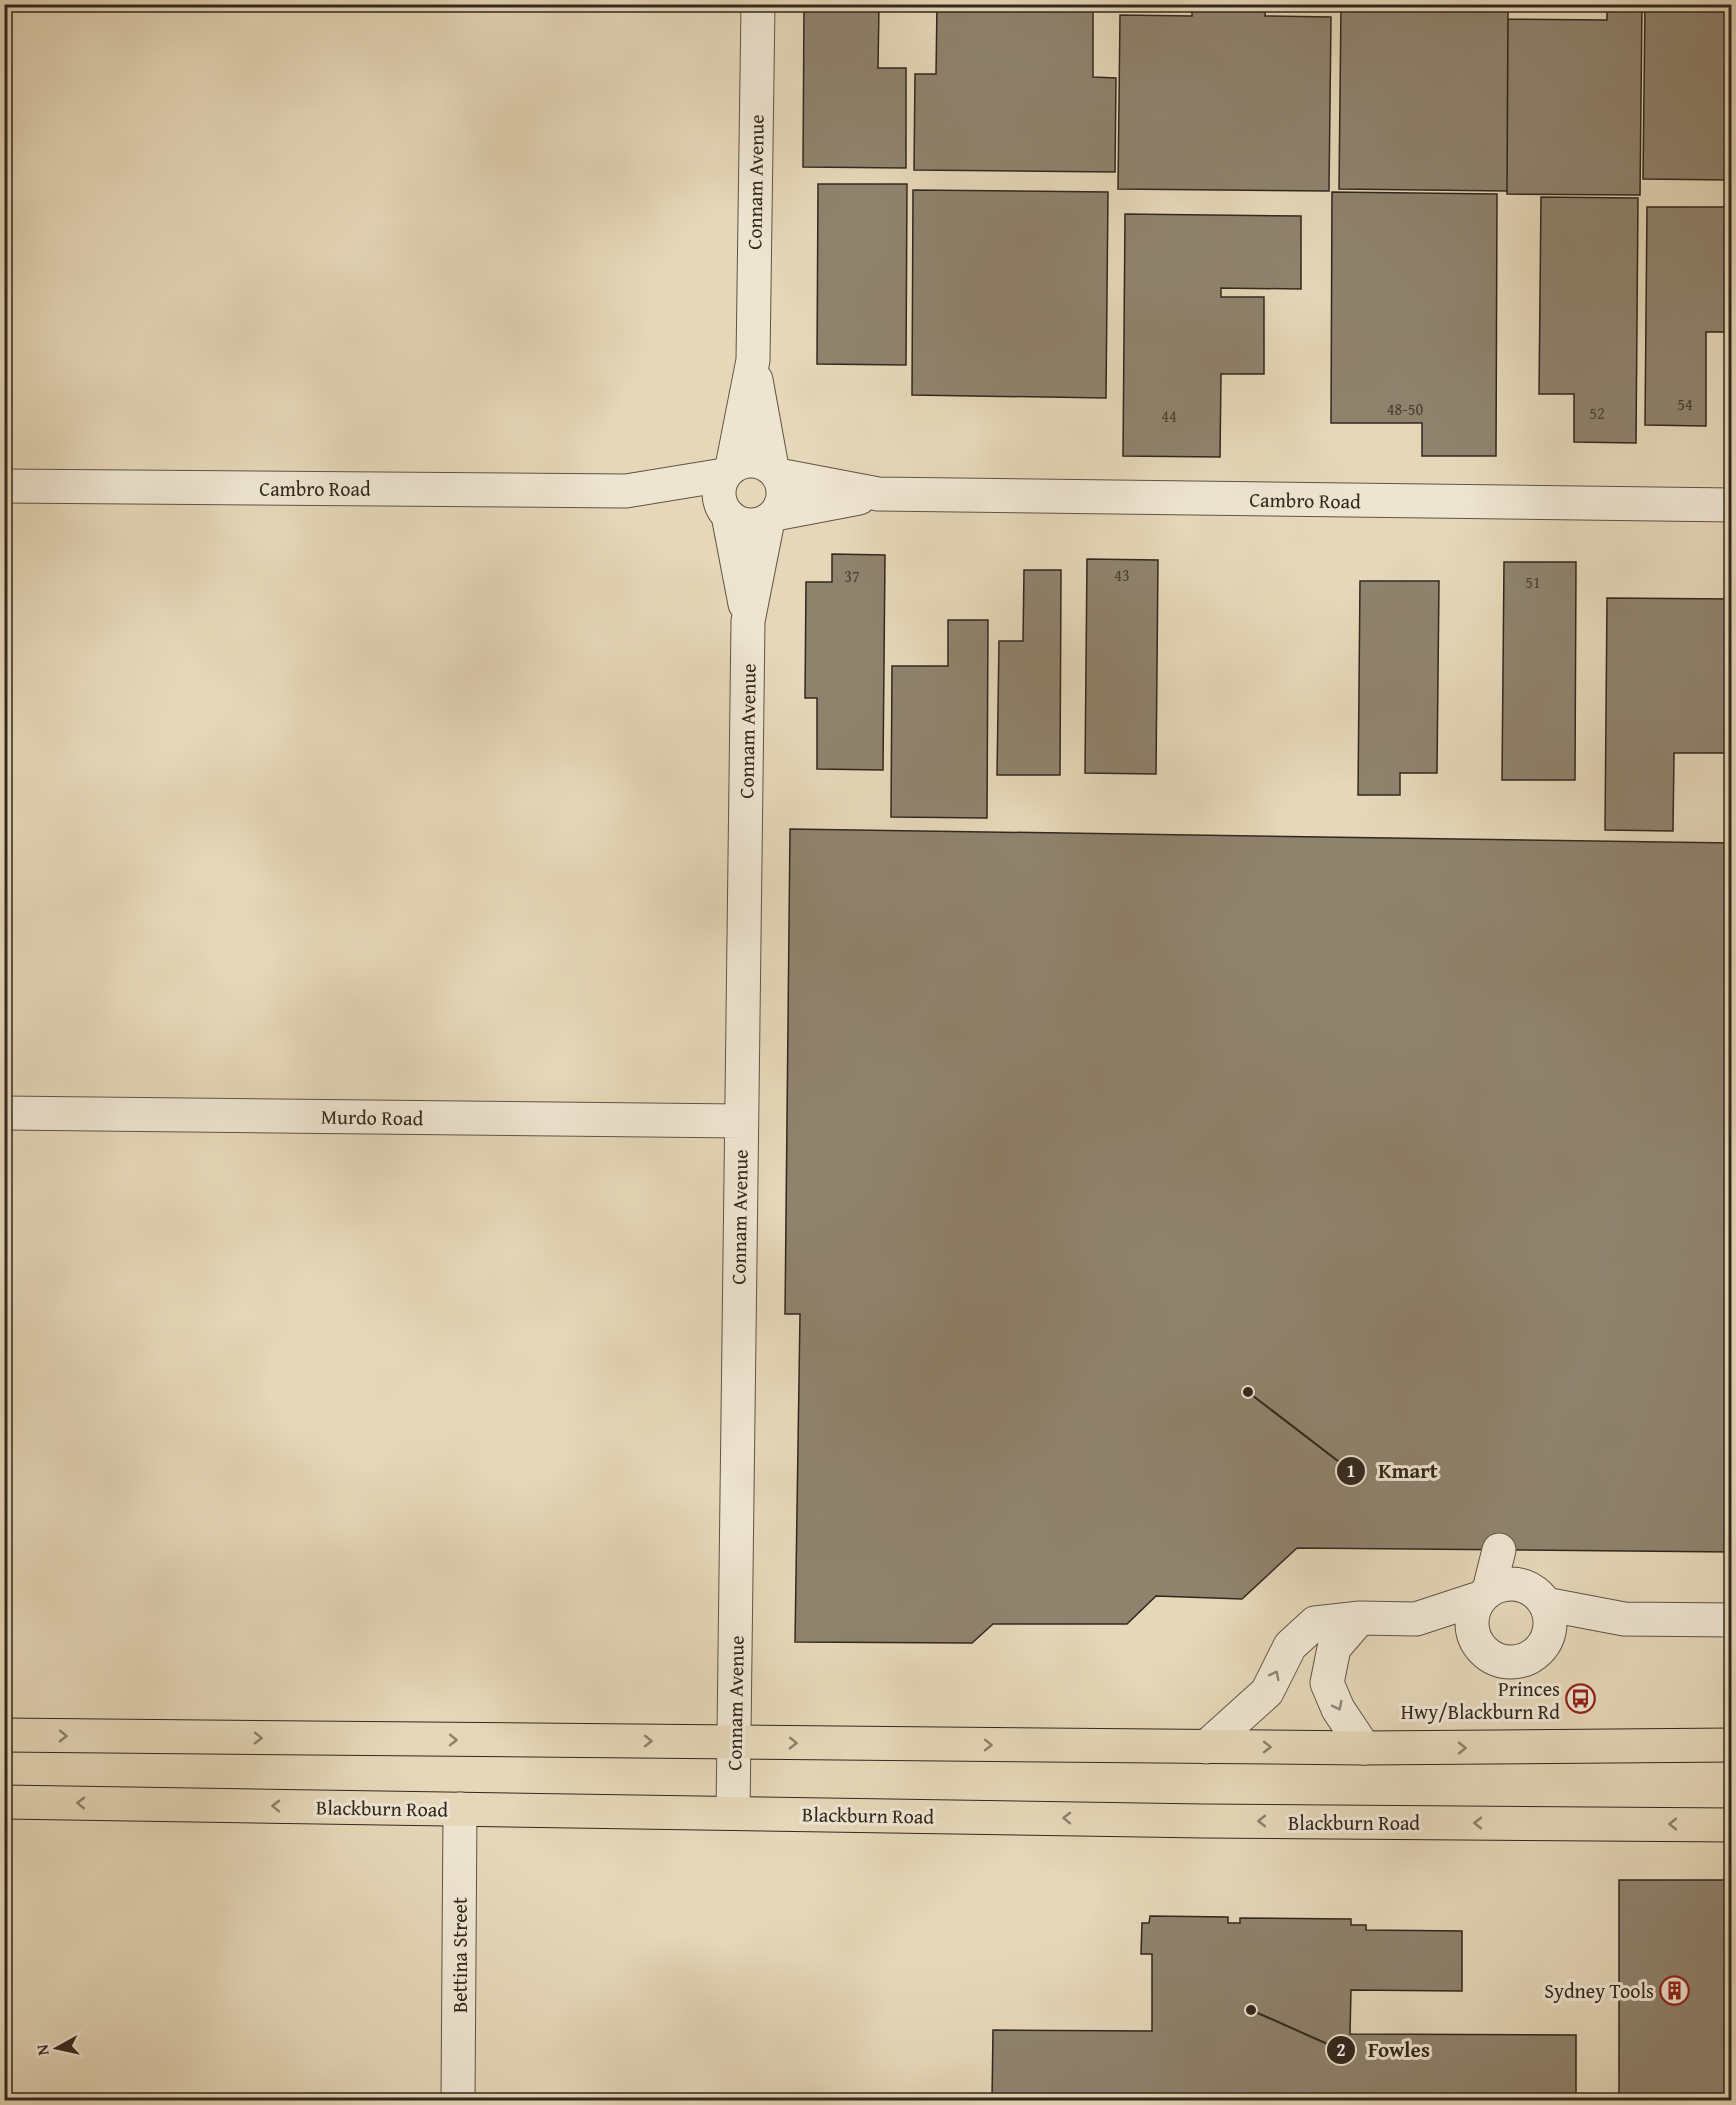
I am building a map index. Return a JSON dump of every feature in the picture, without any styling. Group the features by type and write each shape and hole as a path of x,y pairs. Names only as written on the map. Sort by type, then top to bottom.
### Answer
{"main road":[{"path":"4,1735 1364,1748 1731,1745"},
{"name":"Blackburn Road","path":"4,1802 1731,1825"}],"street":[{"name":"Connam Avenue","path":"728,471 753,360 758,4"},
{"name":"Connam Avenue","path":"753,360 775,472"},
{"path":"752,460 775,472 782,495 780,505 771,517 747,524 726,513 719,492 728,471 752,460"},
{"name":"Cambro Road","path":"4,486 626,490 728,471"},
{"name":"Cambro Road","path":"775,472 878,494 1731,505"},
{"name":"Cambro Road","path":"626,490 726,513"},
{"name":"Cambro Road","path":"771,517 878,494"},
{"name":"Connam Avenue","path":"726,513 748,621"},
{"name":"Connam Avenue","path":"734,1813 740,1121 748,621 771,517"},
{"name":"Murdo Road","path":"4,1113 740,1121"},
{"path":"1478,1645 1472,1621 1509,1551 1550,1617 1545,1643"},
{"path":"1206,1747 1267,1692 1290,1646 1315,1623 1360,1618 1416,1619 1485,1594 1501,1585 1624,1619 1731,1620"},
{"path":"1360,1618 1334,1648 1327,1683 1338,1709 1364,1748"},
{"path":"1416,1619 1478,1645 1487,1654 1510,1662 1524,1660 1545,1643 1624,1619"},
{"name":"Bettina Street","path":"458,2100 460,1809"}],"building":[{"path":"804,4 879,4 878,68 906,68 906,168 803,167"},
{"path":"937,4 1093,4 1093,77 1116,78 1115,172 914,170 915,74 936,74"},
{"path":"1192,4 1266,4 1265,16 1331,17 1329,191 1118,189 1120,15 1192,16"},
{"path":"1341,4 1508,4 1507,191 1339,189"},
{"path":"1607,4 1642,4 1640,195 1507,194 1508,19 1607,20"},
{"path":"1645,4 1732,4 1732,180 1643,179"},
{"path":"818,184 907,184 906,365 817,364"},
{"path":"913,190 1108,192 1106,398 912,395"},
{"path":"1332,192 1497,194 1496,456 1422,456 1422,423 1331,423"},
{"path":"1541,197 1638,198 1636,443 1574,442 1574,394 1539,394"},
{"path":"1647,207 1732,207 1732,332 1706,332 1706,426 1645,425"},
{"path":"1125,214 1301,216 1301,289 1221,288 1221,297 1264,297 1264,374 1221,374 1220,457 1123,456"},
{"path":"832,554 885,555 883,770 817,769 817,698 805,698 806,582 832,582"},
{"path":"1087,559 1158,560 1156,774 1085,773"},
{"path":"1504,562 1576,562 1575,780 1502,780"},
{"path":"1024,570 1061,570 1060,775 997,775 999,641 1023,641"},
{"path":"1360,581 1439,581 1437,773 1400,773 1400,795 1358,795"},
{"path":"1607,598 1732,599 1732,753 1674,753 1673,831 1605,830"},
{"path":"948,620 988,620 987,818 891,817 892,666 948,666"},
{"path":"790,829 1732,843 1732,1552 1297,1548 1242,1599 1156,1596 1127,1624 993,1624 972,1643 795,1642 800,1314 785,1314"},
{"name":"Sydney Tools","path":"1619,1880 1732,1880 1732,2100 1619,2100"},
{"path":"1150,1916 1228,1917 1228,1923 1240,1923 1240,1918 1351,1919 1351,1925 1366,1925 1366,1930 1462,1931 1462,1991 1351,1990 1350,2034 1576,2035 1576,2100 992,2100 993,2030 1152,2031 1152,1954 1141,1954 1142,1923 1149,1923"}],"place":[{"name":"Kmart","path":"1248,1392"},
{"name":"Princes Hwy/Blackburn Rd","path":"1581,1699"},
{"name":"Sydney Tools","path":"1675,1990"},
{"name":"Fowles","path":"1251,2010"}]}
